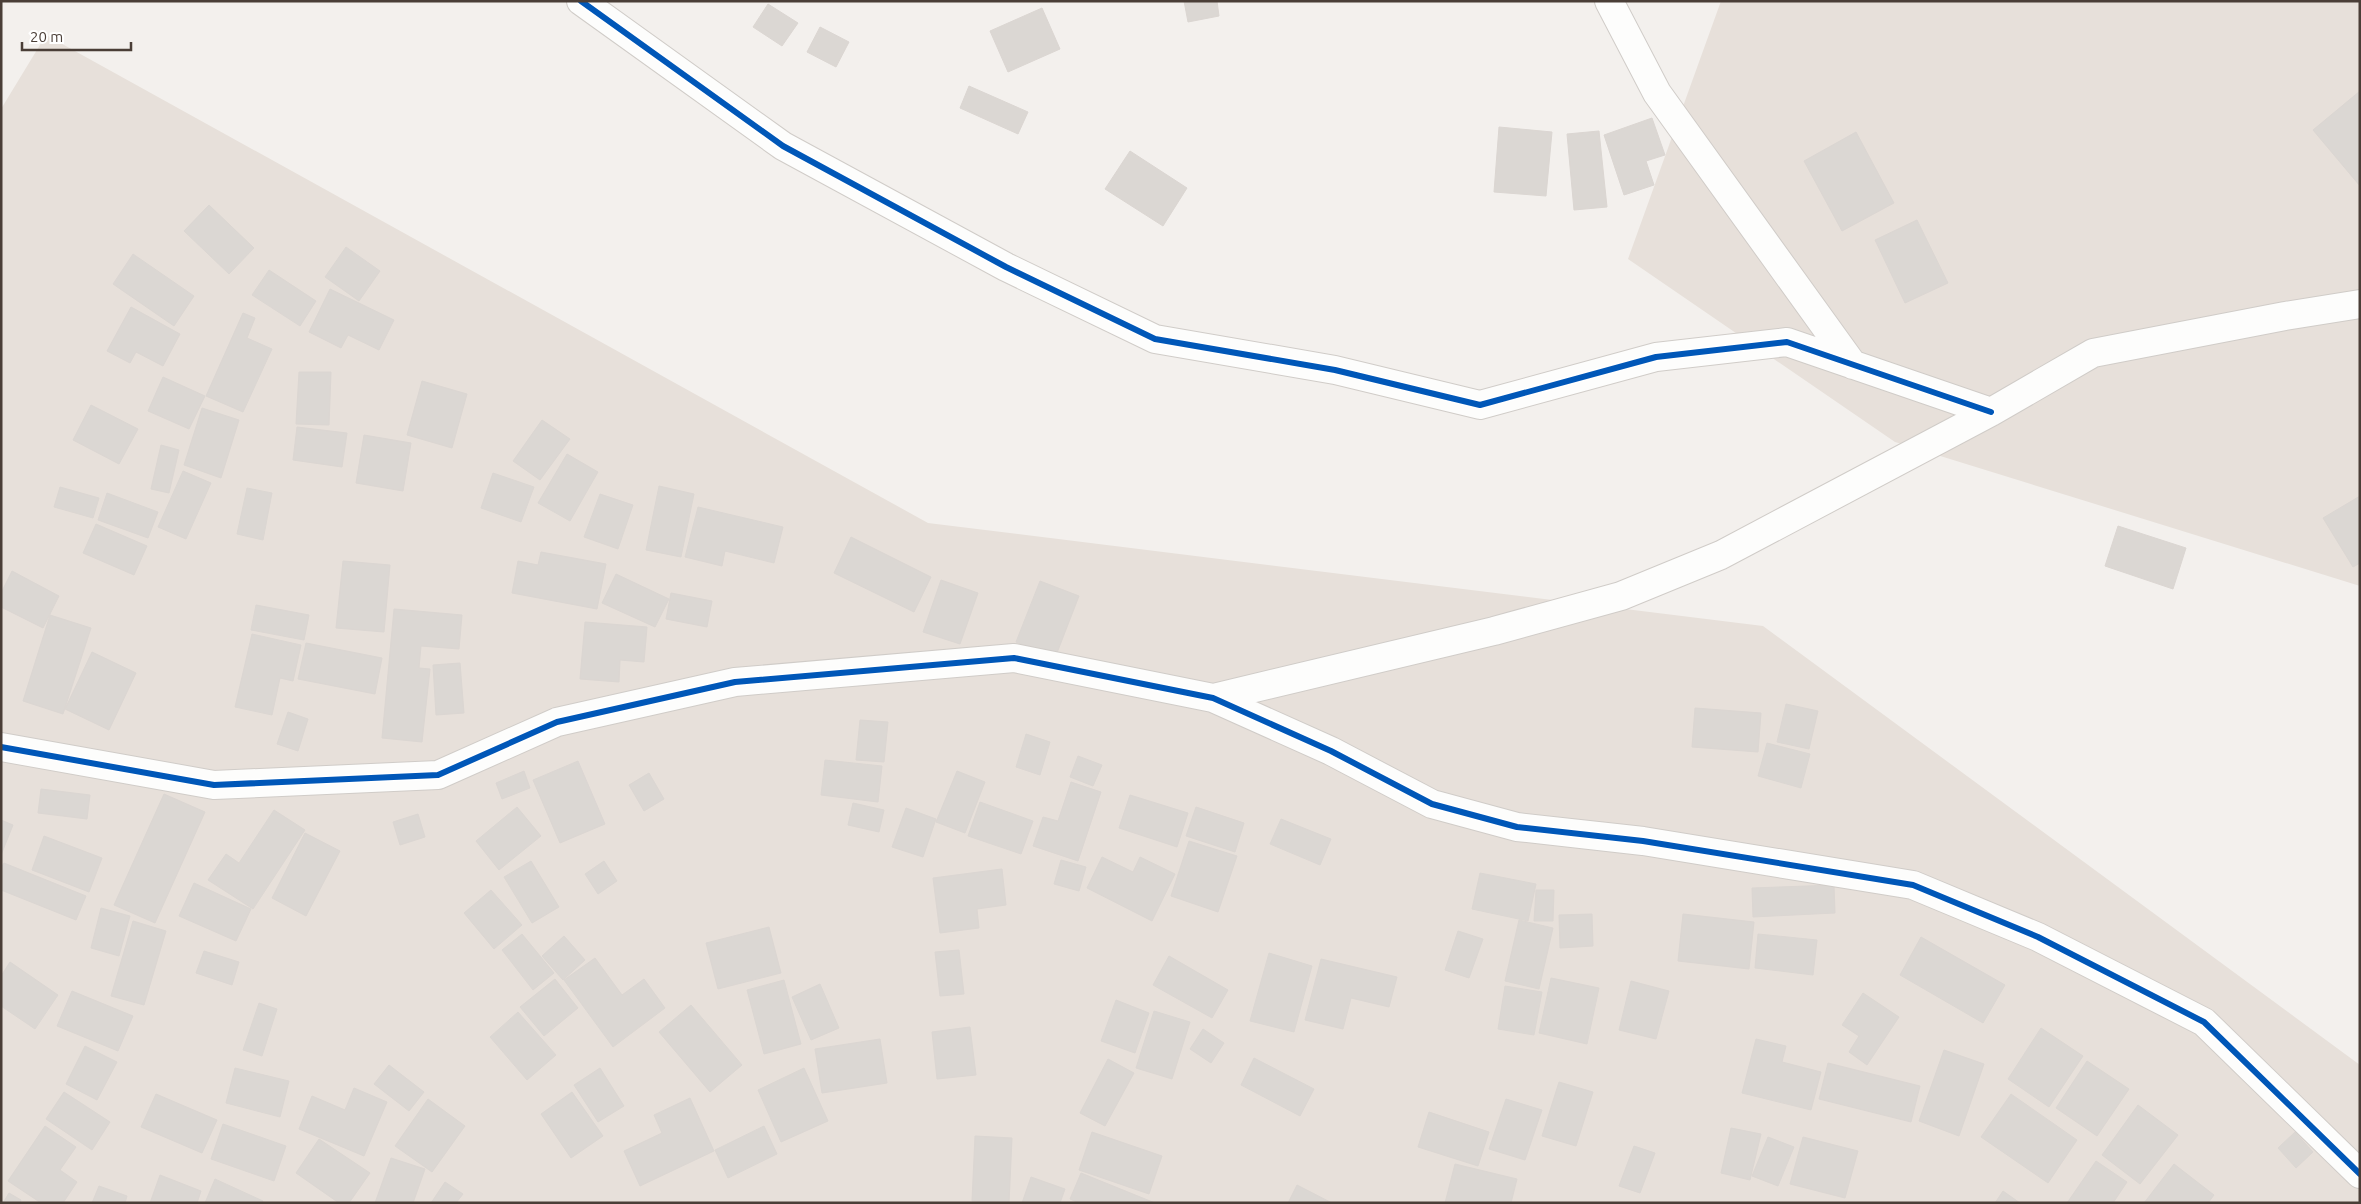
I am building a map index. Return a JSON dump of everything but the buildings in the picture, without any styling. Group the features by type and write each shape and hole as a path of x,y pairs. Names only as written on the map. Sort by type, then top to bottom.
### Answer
{"street":[{"path":"581,1 783,146 1006,267 1155,339 1334,370 1480,405 1656,357 1787,342 1991,412"},
{"path":"1609,1 1657,93 1853,365"},
{"path":"1212,698 1494,631 1621,596 1721,555 1991,412 2093,353 2275,318 2360,304"},
{"path":"1,747 214,786 438,775 557,722 735,682 1014,658 1212,698 1331,751 1432,804 1517,827 1643,841 1913,885 2029,933 2204,1022 2360,1174"}],"shaded area":[{"path":"1721,1 2360,1 2360,586 1895,442 1628,259"},
{"path":"46,35 928,523 1763,626 2360,1065 2360,1203 1,1203 1,109"}],"cycle path":[{"path":"581,1 783,146 1006,267 1155,339 1335,370 1480,405 1656,357 1787,342 1991,412"},
{"path":"1,747 214,785 438,775 557,722 735,682 1014,658 1213,698 1331,751 1432,804 1517,827 1643,841 1913,885 2038,937 2204,1022 2360,1174"}]}
